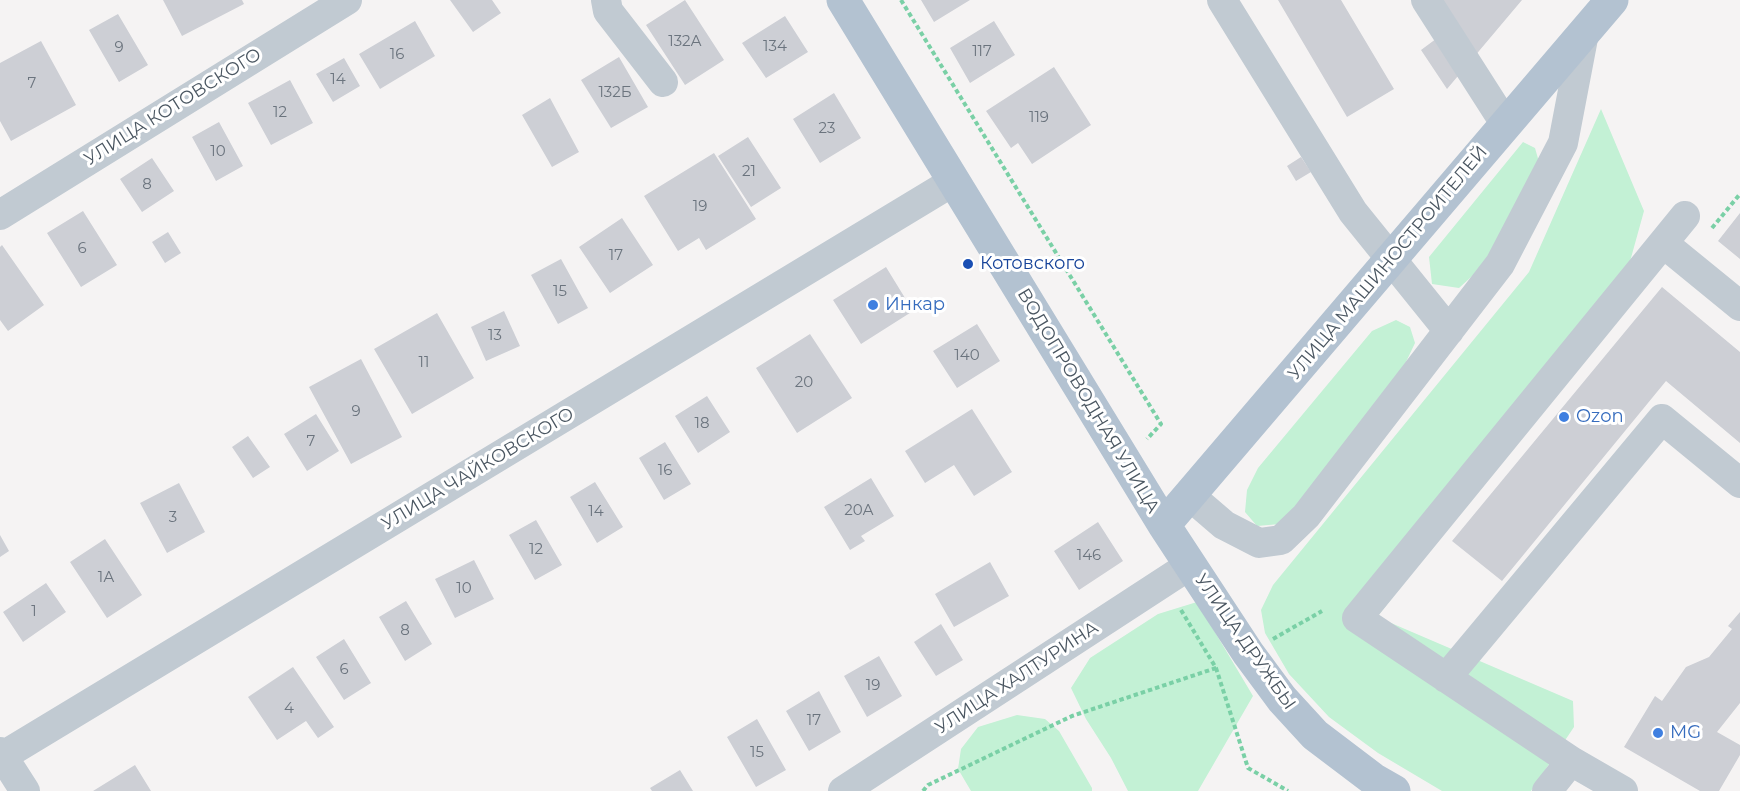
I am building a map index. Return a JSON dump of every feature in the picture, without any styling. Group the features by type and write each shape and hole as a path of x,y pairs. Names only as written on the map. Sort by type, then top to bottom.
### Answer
{"main road":[{"name":"ВОДОПРОВОДНАЯ УЛИЦА","path":"843,0 1164,525"},
{"name":"УЛИЦА МАШИНОСТРОИТЕЛЕЙ","path":"1164,525 1612,0"},
{"name":"УЛИЦА ДРУЖБЫ","path":"1164,525 1248,653 1282,699 1315,735 1373,779 1394,791"}],"street":[{"name":"УЛИЦА КОТОВСКОГО","path":"0,215 347,0"},
{"path":"606,0 608,11 663,82"},
{"path":"1222,0 1353,212 1449,331"},
{"path":"1426,0 1506,125"},
{"path":"1189,495 1224,525 1259,543 1281,540 1306,516 1500,264 1563,143 1584,33"},
{"name":"УЛИЦА ЧАЙКОВСКОГО","path":"1,754 954,181"},
{"path":"1623,791 1571,761 1357,618 1663,243 1695,226"},
{"path":"1663,243 1740,306"},
{"path":"1446,678 1662,418 1740,483"},
{"name":"УЛИЦА ХАЛТУРИНА","path":"853,788 1190,565"},
{"path":"1,754 25,791"},
{"path":"1547,791 1571,761"}],"path":[{"path":"901,0 1161,424"},
{"path":"1695,226 1740,194"},
{"path":"923,791 928,785 1072,716 1216,668 1248,653 1322,611"}],"green space":[{"path":"1601,109 1644,211 1616,312 1377,617 1573,701 1574,727 1531,791 1442,791 1378,753 1329,717 1289,674 1265,633 1261,610 1273,585 1529,272"},
{"path":"1523,142 1535,148 1539,162 1516,218 1481,268 1459,288 1432,284 1429,257"},
{"path":"1396,320 1410,327 1415,343 1406,362 1299,508 1280,524 1257,526 1245,512 1247,490 1258,468 1372,331"},
{"path":"1197,602 1253,696 1198,791 1128,791 1111,758 1086,719 1071,688 1090,658 1158,614"},
{"path":"1017,715 1045,719 1059,731 1092,791 971,791 958,769 961,749 978,727"}],"building":[{"path":"163,0 242,0 244,4 182,36"},
{"path":"450,0 492,0 501,13 473,32"},
{"path":"685,0 724,60 685,85 646,25"},
{"path":"921,0 970,0 934,22"},
{"path":"1278,0 1341,0 1394,89 1347,117"},
{"path":"1439,0 1522,0 1447,89 1421,50 1448,30"},
{"path":"118,14 148,65 119,82 89,30"},
{"path":"785,16 808,52 766,78 742,43"},
{"path":"415,21 435,56 380,89 359,54"},
{"path":"994,21 1015,55 970,83 950,48"},
{"path":"41,41 76,105 11,141 0,121 0,63"},
{"path":"619,57 648,107 611,128 581,80"},
{"path":"344,58 360,86 333,102 316,74"},
{"path":"1054,67 1091,125 1032,164 1018,143 1011,148 986,111"},
{"path":"290,80 313,123 271,145 248,103"},
{"path":"834,93 861,138 820,163 793,119"},
{"path":"550,98 579,152 552,167 522,115"},
{"path":"219,122 243,166 216,181 192,137"},
{"path":"748,137 781,188 751,207 718,156"},
{"path":"714,153 756,219 706,250 699,238 678,251 644,196"},
{"path":"1301,157 1311,172 1296,181 1287,166"},
{"path":"152,158 174,191 142,212 120,179"},
{"path":"83,211 117,265 81,287 47,233"},
{"path":"1740,213 1740,259 1718,241"},
{"path":"622,218 653,265 610,293 579,247"},
{"path":"168,232 181,253 165,263 152,242"},
{"path":"2,245 44,305 8,331 0,320 0,247"},
{"path":"561,259 588,308 558,324 531,275"},
{"name":"Инкар","path":"886,267 913,311 861,344 833,300"},
{"path":"1662,287 1740,352 1740,443 1666,381 1502,581 1452,541"},
{"path":"504,311 520,346 486,361 471,327"},
{"path":"437,313 474,378 412,414 374,349"},
{"path":"977,324 1000,361 957,388 933,351"},
{"path":"810,334 852,398 797,433 756,368"},
{"path":"361,359 402,437 351,464 309,387"},
{"path":"707,396 730,432 698,453 675,416"},
{"path":"972,409 1012,472 974,496 954,465 925,483 905,451"},
{"path":"316,414 339,451 307,471 284,434"},
{"path":"248,436 270,467 253,478 232,447"},
{"path":"665,442 691,484 664,500 639,458"},
{"path":"871,478 894,516 861,536 865,541 850,550 824,507"},
{"path":"595,482 623,527 597,543 570,497"},
{"path":"179,483 205,532 167,553 140,503"},
{"path":"536,520 562,565 535,580 509,535"},
{"path":"1098,522 1123,561 1079,590 1054,551"},
{"path":"0,535 9,551 0,557"},
{"path":"105,539 142,595 107,618 70,562"},
{"path":"474,560 494,599 455,618 435,579"},
{"path":"990,562 1009,596 954,627 935,594"},
{"path":"46,583 66,612 23,642 3,612"},
{"path":"406,601 432,644 405,661 379,617"},
{"path":"1740,612 1740,703 1717,732 1740,745 1740,755 1719,791 1700,791 1624,747 1655,696 1662,701 1686,667 1709,657 1732,629 1728,626"},
{"path":"941,624 963,660 936,676 914,642"},
{"path":"344,639 371,683 344,700 316,657"},
{"path":"879,656 902,696 867,717 844,676"},
{"path":"293,667 334,727 318,738 306,721 277,740 248,697"},
{"path":"819,691 841,732 809,751 786,711"},
{"path":"757,719 786,770 756,787 727,737"},
{"path":"135,765 151,791 93,791"},
{"path":"680,770 693,791 652,791 650,788"}],"place":[{"name":"Котовского","path":"968,264"},
{"name":"Инкар","path":"873,305"},
{"name":"Ozon","path":"1564,417"},
{"name":"MG","path":"1658,733"}]}
